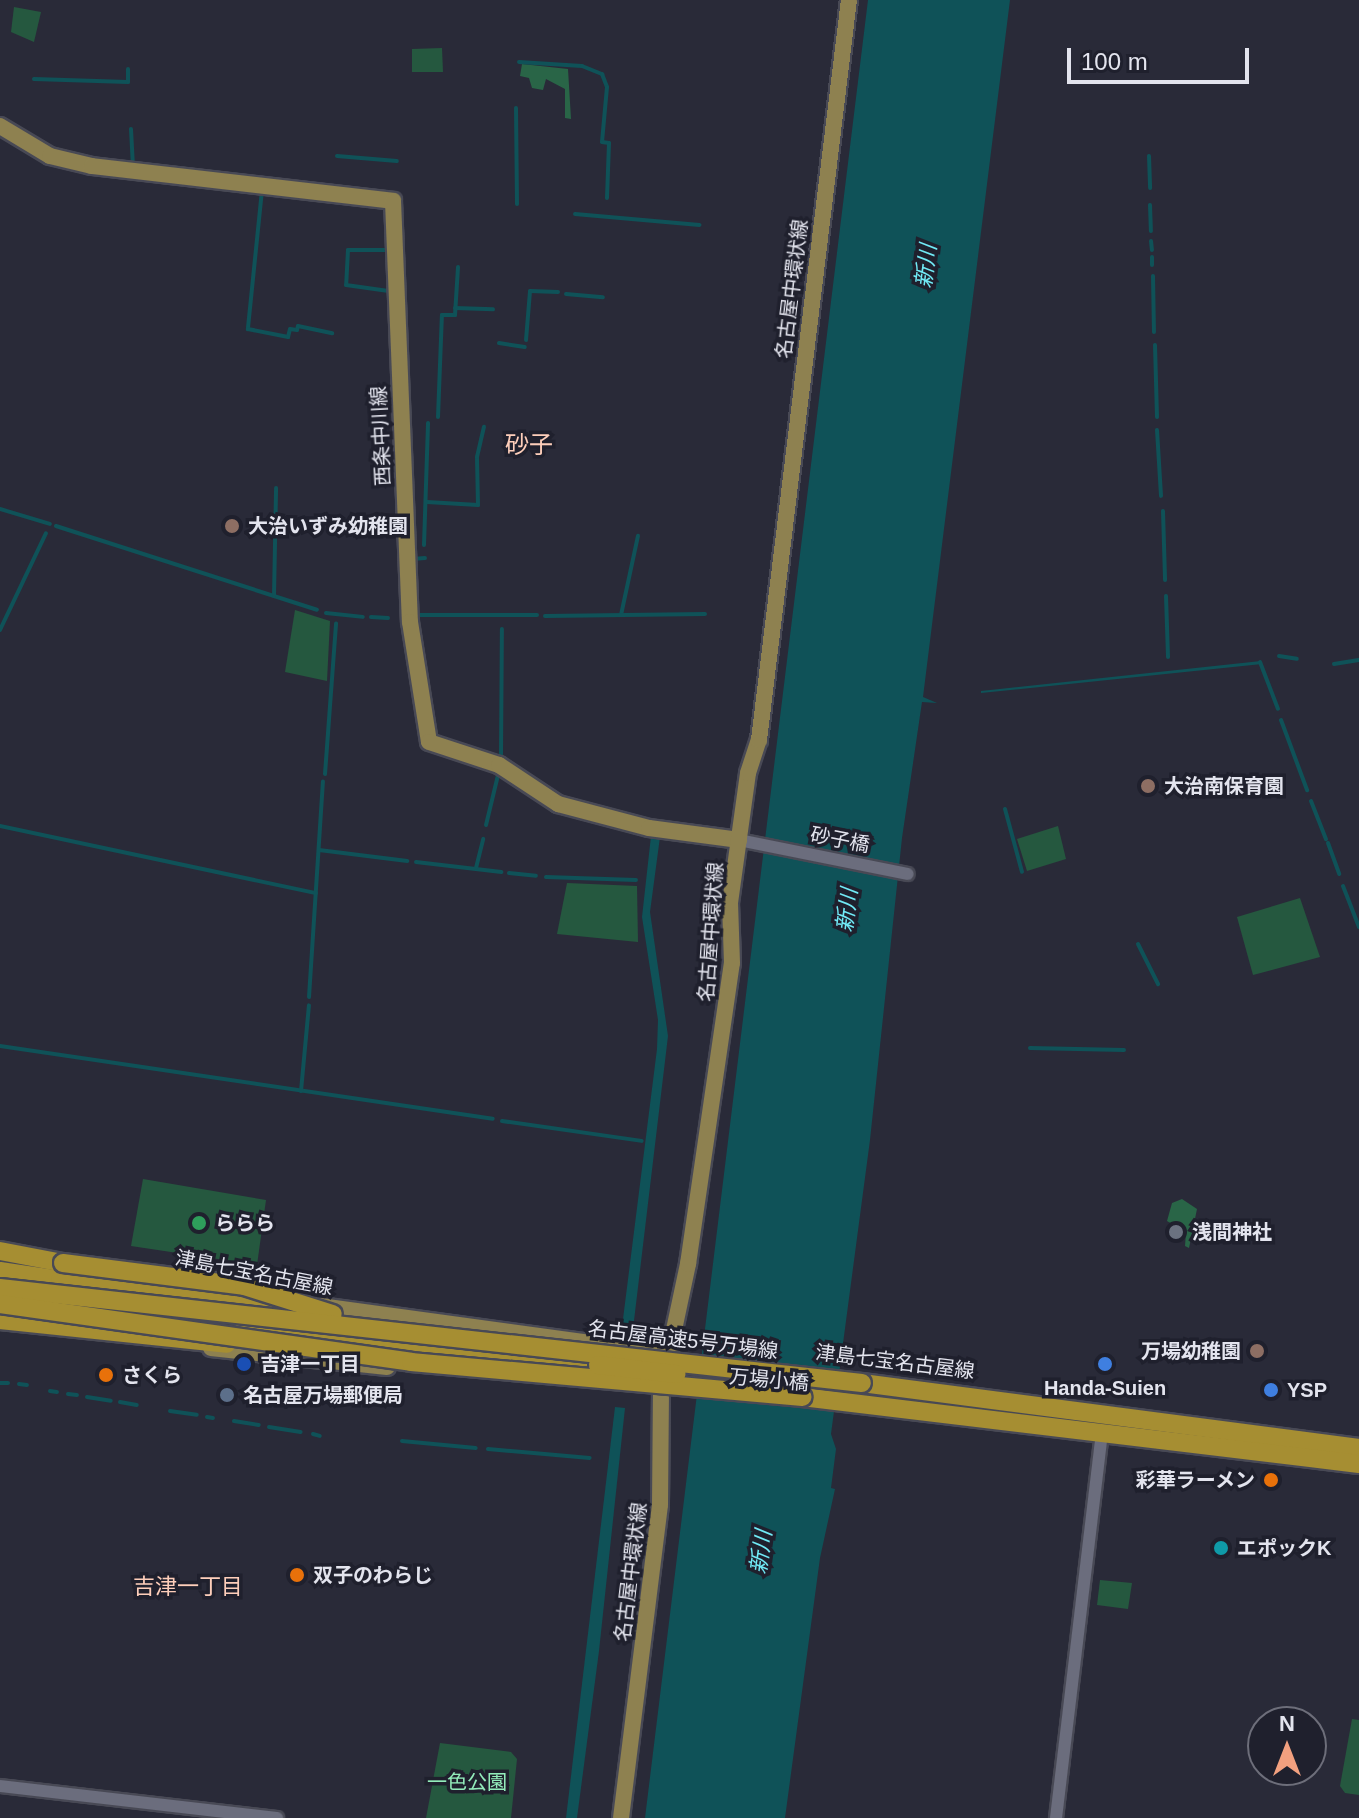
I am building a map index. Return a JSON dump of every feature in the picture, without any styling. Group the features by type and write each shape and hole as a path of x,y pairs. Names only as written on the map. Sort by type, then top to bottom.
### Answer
{"highway":[{"path":"0,1249 244,1286 333,1314"},
{"path":"0,1271 60,1280 131,1282 333,1314 412,1330"},
{"name":"名古屋高速5号万場線","path":"0,1288 240,1317 412,1330 1359,1448"},
{"path":"0,1306 790,1387 802,1397"},
{"path":"0,1306 342,1354"},
{"path":"0,1322 802,1397 1359,1466"}],"main road":[{"name":"名古屋中環状線","path":"621,1818 660,1505 669,1392 732,963 730,903 748,773 759,740 849,0"},
{"name":"西条中川線","path":"0,126 50,156 92,166 393,201 410,622 429,742 499,765 558,804 656,829 739,840"},
{"name":"津島七宝名古屋線","path":"0,1249 331,1308 675,1355 1359,1441"},
{"path":"0,1322 669,1392"},
{"name":"万場小橋","path":"669,1392 858,1408 1101,1439"},
{"path":"1101,1439 1359,1466"}],"street":[{"name":"砂子橋","path":"739,840 908,874"},
{"path":"1056,1818 1101,1439"},
{"path":"0,1786 277,1818"}],"green space":[{"path":"14,7 41,12 34,42 11,32"},
{"path":"442,48 443,72 412,72 412,49"},
{"path":"295,610 330,621 327,681 285,672"},
{"path":"1058,826 1066,859 1027,871 1017,839"},
{"path":"567,883 637,886 638,942 557,934"},
{"path":"1300,898 1320,957 1253,975 1237,917"},
{"name":"ららら","path":"143,1179 266,1200 257,1265 131,1246"},
{"path":"1100,1580 1132,1583 1128,1609 1097,1605"},
{"path":"1352,1719 1359,1720 1359,1795 1345,1793 1340,1786"},
{"name":"一色公園","path":"440,1743 511,1752 517,1759 511,1818 426,1818"}],"shaded area":[{"path":"522,64 568,69 571,119 565,118 565,89 546,79 543,90 532,88 529,78 520,76"},
{"path":"1182,1199 1197,1209 1189,1248 1185,1246 1186,1232 1167,1221 1172,1203"}],"water":[{"name":"新川","path":"868,0 1010,0 923,697 937,703 922,702 902,838 870,1140 831,1434 836,1449 831,1488 835,1489 820,1558 785,1818 645,1818"},
{"path":"1261,661 1262,664 981,693 981,691"},
{"path":"651,836 660,837 650,912 668,1036 633,1329 622,1327 657,1049 658,1020 642,917"},
{"path":"615,1407 625,1408 599,1651 577,1818 566,1818"}],"waterway":[{"path":"519,62 582,66 602,74 607,87 602,142 609,143 607,198"},
{"path":"34,79 128,82 128,69"},
{"path":"516,108 517,204"},
{"path":"131,129 133,165"},
{"path":"337,156 397,161"},
{"path":"1149,156 1150,188"},
{"path":"262,190 248,329 288,337 290,329 297,330 298,326 332,333"},
{"path":"1150,205 1151,231"},
{"path":"575,214 700,225"},
{"path":"1151,241 1152,250"},
{"path":"389,250 348,250 346,285 389,291"},
{"path":"1152,257 1152,265"},
{"path":"438,417 442,315 455,315 458,267"},
{"path":"1153,276 1154,332"},
{"path":"526,340 530,291 558,292"},
{"path":"566,294 603,297"},
{"path":"455,308 493,309"},
{"path":"499,343 525,347"},
{"path":"1155,345 1157,417"},
{"path":"424,545 428,423"},
{"path":"427,502 478,505 477,457 484,427"},
{"path":"1157,430 1161,496"},
{"path":"274,596 276,488"},
{"path":"0,509 50,524"},
{"path":"1163,511 1165,580"},
{"path":"56,526 317,610"},
{"path":"0,630 46,533"},
{"path":"621,615 638,536"},
{"path":"412,559 425,558"},
{"path":"1166,596 1168,657"},
{"path":"326,613 363,617"},
{"path":"545,616 705,614"},
{"path":"415,615 537,615"},
{"path":"371,617 388,618"},
{"path":"325,774 336,623"},
{"path":"501,757 502,629"},
{"path":"1279,656 1297,659"},
{"path":"1334,664 1359,660"},
{"path":"1260,662 1278,709"},
{"path":"1281,720 1307,790"},
{"path":"486,825 498,775"},
{"path":"309,997 323,781"},
{"path":"1311,801 1326,839"},
{"path":"1005,809 1022,872"},
{"path":"0,826 316,893"},
{"path":"476,868 483,839"},
{"path":"1328,843 1339,874"},
{"path":"319,850 407,861"},
{"path":"416,862 501,872"},
{"path":"509,873 536,876"},
{"path":"546,877 636,880"},
{"path":"1343,886 1359,927"},
{"path":"1138,944 1158,984"},
{"path":"301,1091 309,1005"},
{"path":"0,1046 493,1119"},
{"path":"1030,1048 1124,1050"},
{"path":"502,1121 642,1141"},
{"path":"0,1383 8,1383"},
{"path":"19,1384 27,1385"},
{"path":"50,1391 57,1392"},
{"path":"68,1394 77,1395"},
{"path":"87,1397 111,1401"},
{"path":"120,1402 137,1405"},
{"path":"170,1411 197,1415"},
{"path":"207,1417 213,1418"},
{"path":"234,1421 259,1425"},
{"path":"269,1427 301,1432"},
{"path":"313,1434 320,1436"},
{"path":"402,1441 476,1448"},
{"path":"488,1449 590,1458"}],"place":[{"name":"大治いずみ幼稚園","path":"232,526"},
{"name":"大治南保育園","path":"1148,786"},
{"name":"ららら","path":"199,1223"},
{"name":"浅間神社","path":"1176,1232"},
{"name":"万場幼稚園","path":"1257,1351"},
{"name":"吉津一丁目","path":"244,1364"},
{"name":"Handa-Suien","path":"1105,1364"},
{"name":"さくら","path":"106,1375"},
{"name":"YSP","path":"1271,1390"},
{"name":"名古屋万場郵便局","path":"227,1395"},
{"name":"彩華ラーメン","path":"1271,1480"},
{"name":"エポックK","path":"1221,1548"},
{"name":"双子のわらじ","path":"297,1575"}],"district":[{"name":"砂子","path":"529,445"},
{"name":"吉津一丁目","path":"188,1587"}]}
